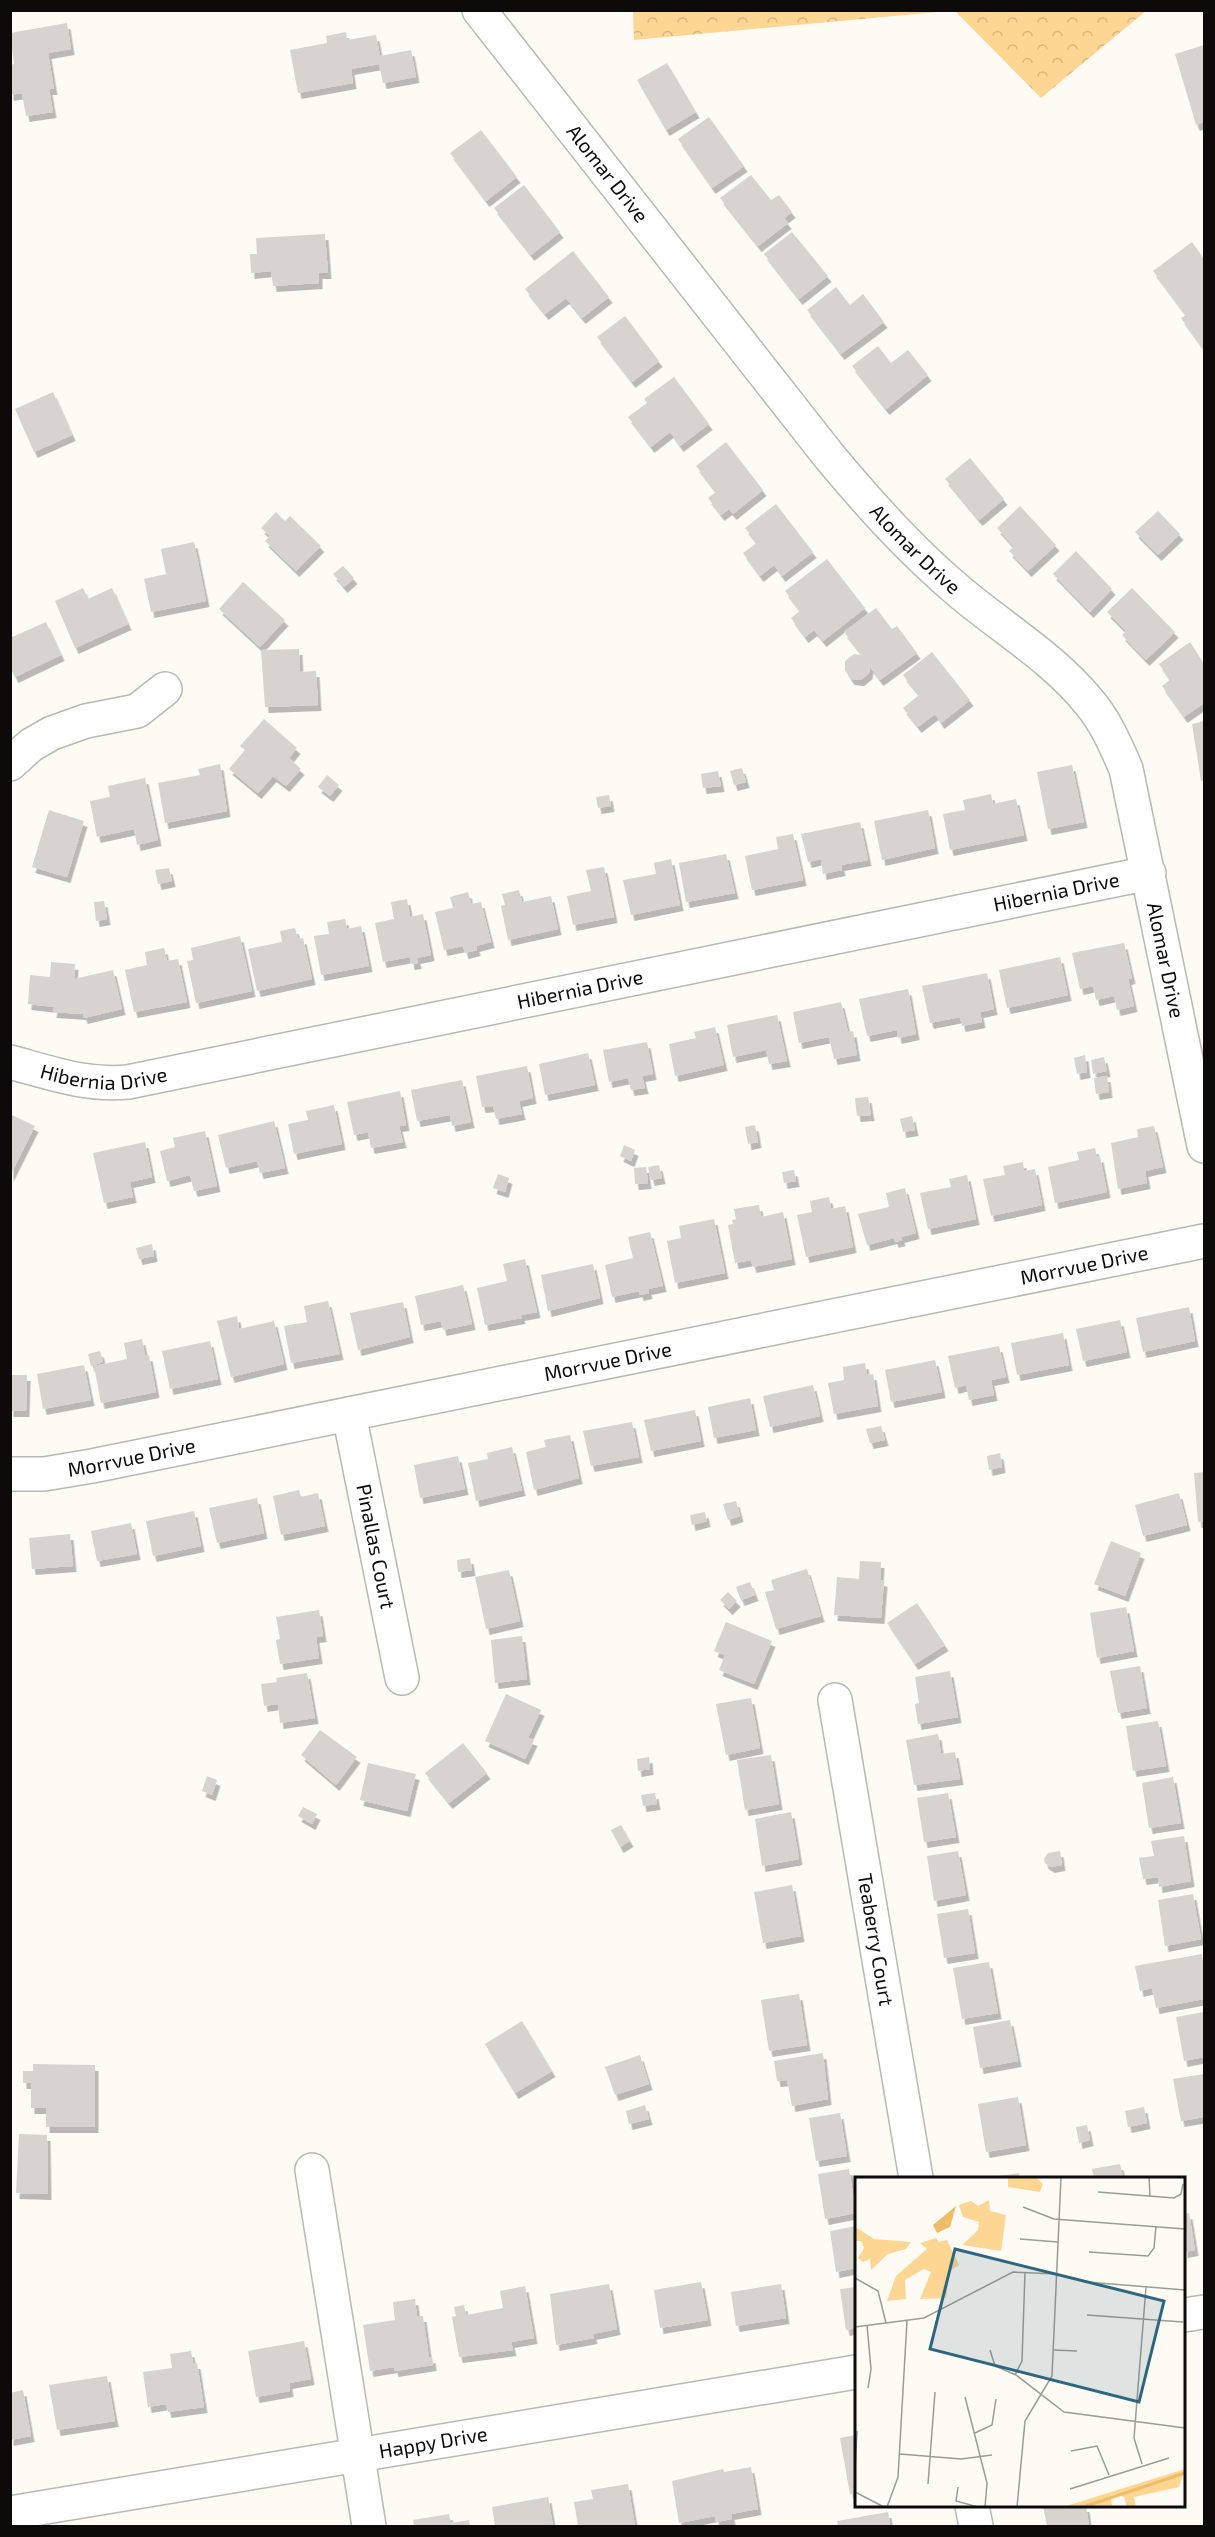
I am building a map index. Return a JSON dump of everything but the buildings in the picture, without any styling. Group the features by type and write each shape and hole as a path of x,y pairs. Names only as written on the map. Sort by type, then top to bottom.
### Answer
{"street":[{"name":"Alomar Drive","path":"479,10 829,456 884,521 909,547 962,594 1055,666 1090,703 1111,735 1126,769 1204,1146"},
{"path":"10,764 31,745 52,733 86,721 137,711 165,689"},
{"name":"Hibernia Drive","path":"10,1062 84,1082 106,1084 128,1082 1149,873"},
{"name":"Morrvue Drive","path":"10,1474 44,1474 92,1467 1204,1241"},
{"name":"Pinallas Court","path":"349,1414 402,1678"},
{"name":"Teaberry Court","path":"835,1700 916,2177"},
{"path":"312,2170 369,2526"},
{"path":"1185,2315 1204,2312"},
{"name":"Happy Drive","path":"10,2513 855,2372"},
{"path":"972,2507 976,2526"}],"green space":[{"path":"633,10 949,10 949,11 634,40"},
{"path":"955,11 1146,11 1041,98"}]}
